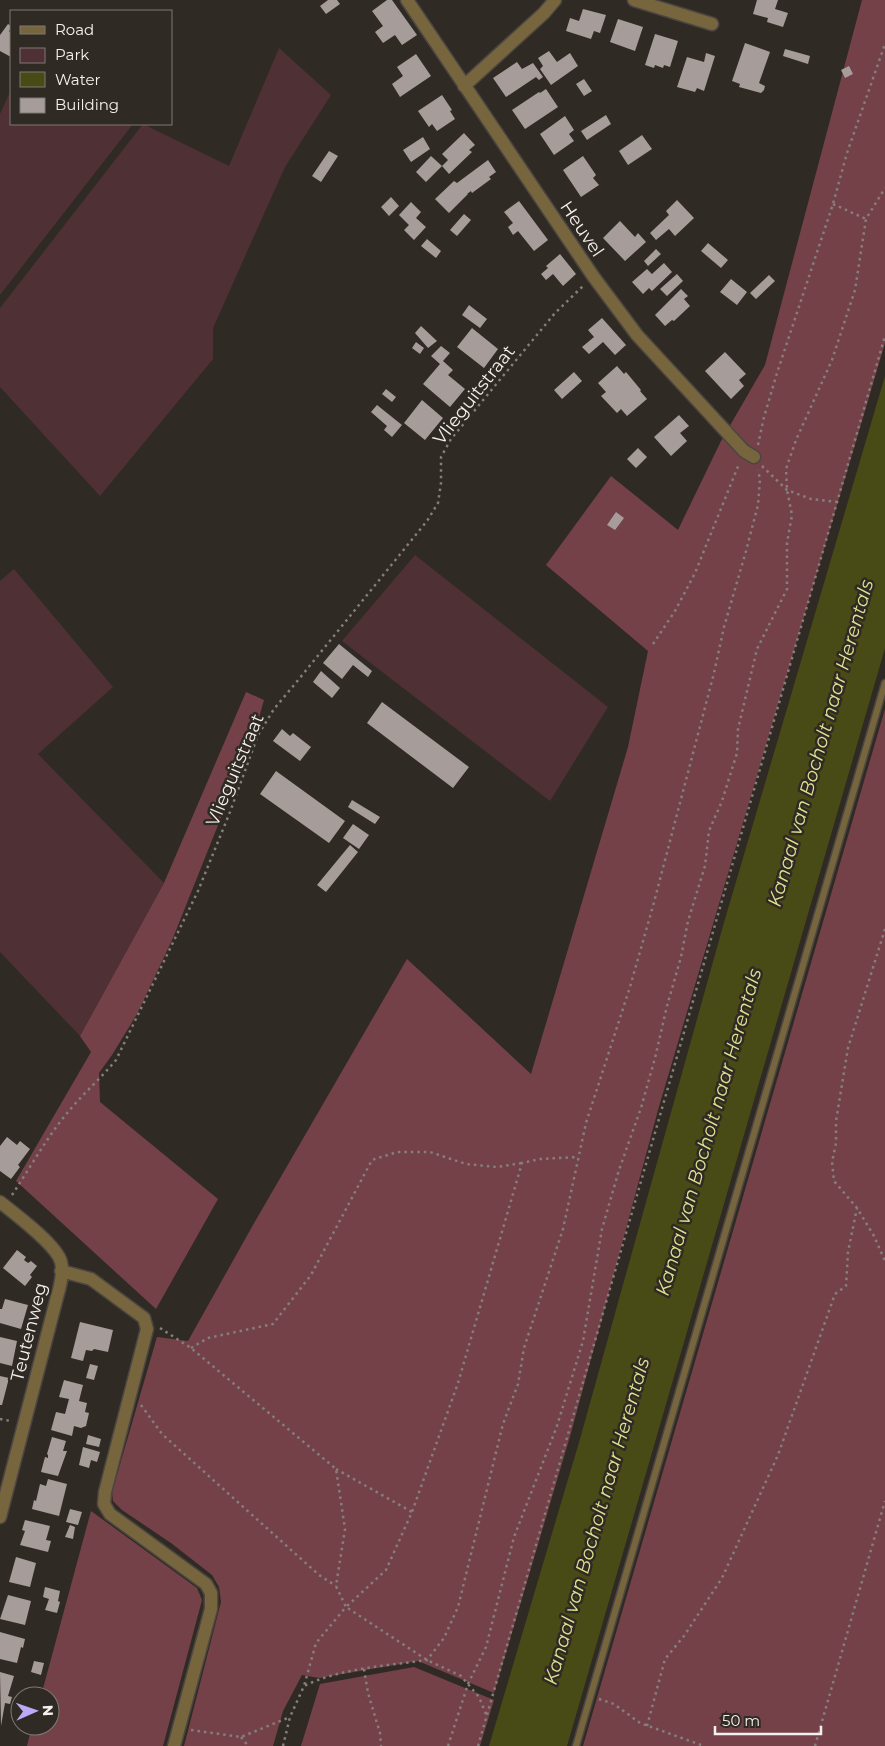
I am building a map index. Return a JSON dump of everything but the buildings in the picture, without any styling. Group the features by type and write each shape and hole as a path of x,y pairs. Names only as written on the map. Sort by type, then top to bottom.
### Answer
{"street":[{"name":"Heuvel","path":"407,0 593,276 637,335 749,454"},
{"path":"464,86 544,13 555,0"},
{"path":"634,0 712,24"},
{"path":"2,1204 49,1244 61,1262 62,1271 91,1278 144,1318 147,1329 105,1492 104,1504 110,1514 206,1584 211,1593 210,1609 174,1746"},
{"name":"Teutenweg","path":"0,1517 57,1297 62,1271"}],"lane":[{"path":"576,1746 885,683"}],"path":[{"path":"653,644 675,611 695,573 749,454 761,438 764,417 772,391 833,204 847,153 885,44"},
{"path":"448,1746 468,1684 486,1647 514,1537 557,1426 583,1341 602,1229 618,1170 642,1108 681,957 688,922 705,866 709,831 722,801 737,752 738,729 758,649 787,589 787,543 792,515 787,490 786,469 796,440 832,360 855,290 866,219 885,188"},
{"path":"833,204 866,219"},
{"name":"Vlieguitstraat","path":"2,1204 67,1113 116,1060 198,891 230,812 258,735 274,709 427,521 438,503 441,483 441,457 451,439 555,313 593,276"},
{"path":"478,1746 885,336"},
{"path":"749,454 787,490 811,499 837,502"},
{"path":"304,1686 322,1678 364,1669 427,1660 444,1638 458,1607 503,1424 518,1384 524,1348 562,1229 586,1123 627,996 653,906 714,673 724,626 751,533 758,505 760,479 749,454"},
{"path":"885,929 848,1048 836,1121 836,1143 832,1162 834,1181 857,1208 874,1236 885,1261"},
{"path":"191,1348 208,1338 273,1324 311,1275 372,1160 397,1152 430,1152 466,1164 497,1167 540,1159 578,1157"},
{"path":"283,1746 290,1717 304,1686 316,1643 346,1607 386,1570 412,1512 458,1383 522,1163"},
{"path":"647,1726 665,1659 684,1636 722,1578 778,1455 835,1294 846,1286 848,1252 857,1208"},
{"path":"144,1318 191,1348 336,1469 412,1512"},
{"path":"131,1392 162,1434 319,1574 336,1586 346,1607 427,1660 461,1676 479,1697 487,1715"},
{"path":"336,1469 345,1529 336,1586"},
{"path":"815,1746 885,1501"},
{"path":"364,1669 368,1694 380,1733 381,1746"},
{"path":"591,1696 614,1704 640,1723 704,1746"},
{"path":"179,1729 241,1737 290,1717"},
{"path":"241,1737 248,1746"}],"green space":[{"path":"279,48 331,95 285,167 213,328 213,359 100,496 0,387 0,308 142,125 229,166"},
{"path":"10,92 10,125 132,125 0,295 0,114"},
{"path":"415,555 608,707 550,801 342,641"},
{"path":"14,569 113,687 38,754 164,883 80,1036 0,952 0,581"}],"shaded area":[{"path":"862,0 885,0 885,343 658,1110 571,1433 494,1693 418,1661 319,1678 302,1675 283,1711 273,1746 184,1746 221,1602 219,1587 212,1575 171,1543 122,1510 113,1501 112,1492 157,1337 188,1341 407,959 531,1074 628,747 648,651 546,565 611,476 678,530 721,441 765,365"},
{"path":"246,692 264,700 249,753 173,938 137,1014 99,1073 100,1102 218,1199 156,1309 16,1181 91,1052 80,1036 164,883"},
{"path":"885,709 885,1746 583,1746"},
{"path":"91,1511 197,1588 202,1600 163,1746 27,1746 30,1736 60,1736 60,1686 44,1686"},
{"path":"414,1667 494,1700 480,1746 301,1746 320,1684"}],"water":[{"name":"Kanaal van Bocholt naar Herentals","path":"885,376 885,648 567,1746 489,1746 580,1439 723,926"}]}
